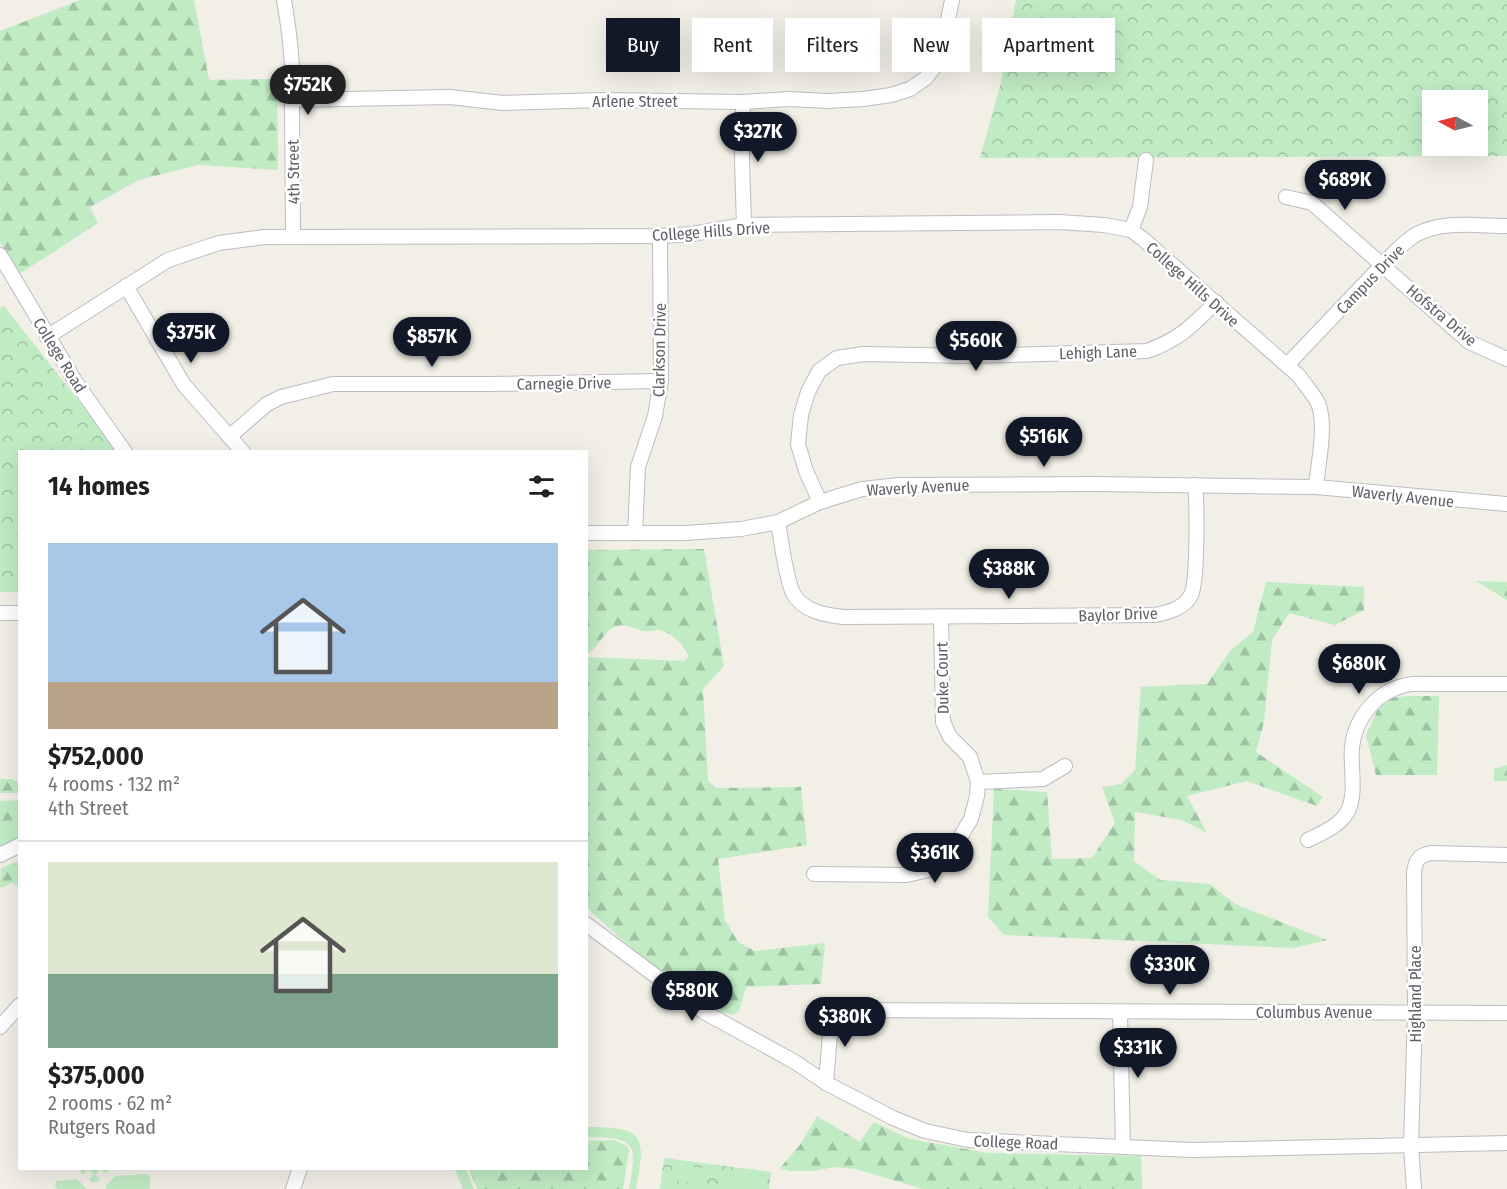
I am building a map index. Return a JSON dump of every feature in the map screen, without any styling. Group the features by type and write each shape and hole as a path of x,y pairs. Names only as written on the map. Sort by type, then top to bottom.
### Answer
{"street":[{"name":"4th Street","path":"284,0 292,41 294,79 292,100 293,237"},
{"name":"Arlene Street","path":"292,100 450,97 503,104 603,100 743,102 789,99 828,102 891,95 910,89 926,78 935,66 942,49 952,0"},
{"path":"743,102 744,225"},
{"path":"1131,230 1140,207 1146,159"},
{"name":"Hofstra Drive","path":"1286,197 1312,203 1469,342 1507,359"},
{"name":"College Hills Drive","path":"47,336 168,260 219,243 264,237 660,236 692,234 744,225 1059,222 1104,225 1131,230 1287,365 1310,390 1321,412 1316,487"},
{"name":"Campus Drive","path":"1287,365 1382,265 1417,234 1453,226 1507,226"},
{"name":"Clarkson Drive","path":"635,533 635,486 638,467 655,416 661,381 660,236"},
{"name":"College Road","path":"0,255 75,381 124,450"},
{"path":"126,286 184,385 241,450"},
{"name":"Lehigh Lane","path":"820,502 806,471 798,444 801,415 808,392 819,371 837,358 864,354 971,356 1147,351 1167,344 1185,333 1216,302"},
{"name":"Carnegie Drive","path":"229,437 267,404 281,397 333,384 661,381"},
{"name":"Waverly Avenue","path":"588,533 686,533 741,529 778,522 820,502 862,489 898,485 1316,487 1507,504"},
{"name":"Baylor Drive","path":"778,522 793,594 807,608 824,615 941,617 1155,615 1178,609 1187,601 1194,586 1197,504 1195,485"},
{"path":"0,613 18,614"},
{"name":"Duke Court","path":"941,617 943,722 950,737 970,757 978,782"},
{"path":"1308,840 1334,826 1347,811 1353,778 1352,746 1355,733 1367,710 1379,698 1406,685 1507,684"},
{"path":"814,874 908,875 928,870 937,865 957,844 971,819 978,782 1043,779 1065,766"},
{"path":"0,855 18,846"},
{"name":"Highland Place","path":"1414,1189 1411,1146 1415,1012 1414,872 1416,861 1420,856 1432,853 1507,855"},
{"name":"College Road","path":"588,925 704,1012 795,1062 826,1083 893,1118 925,1131 968,1140 1192,1150 1507,1143"},
{"path":"0,1027 18,1007"},
{"name":"Columbus Avenue","path":"826,1083 832,1010 1507,1013"},
{"path":"1120,1012 1123,1147"},
{"path":"293,1189 299,1170"}],"green space":[{"path":"80,0 194,0 209,80 277,79 278,170 198,165 139,180 90,207 98,223 18,275 0,242 0,31"},
{"path":"1016,0 1507,0 1507,156 980,158 1003,72 1115,72 1115,18 1013,18"},
{"path":"4,306 117,450 18,450 18,592 0,592 0,308"},
{"path":"704,549 724,666 703,689 708,781 716,788 801,787 807,845 718,859 725,920 738,942 755,951 825,943 821,984 746,987 739,1011 732,1015 724,1013 639,955 588,909 588,657 684,661 689,656 680,643 668,633 658,630 644,631 621,625 609,630 588,653 588,550"},
{"path":"1476,581 1507,582 1507,600"},
{"path":"1266,582 1364,587 1364,610 1335,625 1289,613 1272,640 1264,722 1256,752 1323,797 1317,806 1247,781 1187,796 1207,833 1182,820 1135,812 1134,861 1160,880 1210,884 1235,904 1327,940 1293,948 1004,935 988,917 994,789 1047,792 1052,859 1092,858 1115,823 1102,787 1121,784 1135,770 1141,687 1207,684 1230,651 1253,632"},
{"path":"1439,696 1437,775 1376,775 1366,735 1377,711 1392,698"},
{"path":"1507,765 1507,781 1494,781 1494,769"},
{"path":"0,779 18,782 18,793 0,793"},
{"path":"18,800 18,839 0,848 0,801"},
{"path":"18,861 18,885 12,882 2,888 0,886 1,868"},
{"path":"817,1116 860,1142 874,1122 910,1139 988,1153 1141,1156 1142,1189 923,1189 856,1169 833,1167 815,1171 790,1171 780,1168 800,1145"},
{"path":"588,1127 620,1129 637,1137 641,1156 636,1189 629,1189 633,1161 629,1145 624,1141 588,1137"},
{"path":"614,1140 627,1146 629,1150 623,1189 477,1189 469,1170 588,1170 588,1141"},
{"path":"664,1158 771,1172 769,1189 660,1189"},
{"path":"673,1164 708,1169 705,1185 671,1180"},
{"path":"88,1170 99,1170 95,1175 100,1179 98,1182 91,1182 89,1179 94,1174"},
{"path":"455,1170 466,1170 474,1189 463,1189"},
{"path":"727,1171 762,1176 760,1189 725,1187"},
{"path":"147,1174 150,1177 150,1189 106,1189 115,1176"},
{"path":"77,1179 87,1189 57,1189 55,1185 56,1181"}]}
